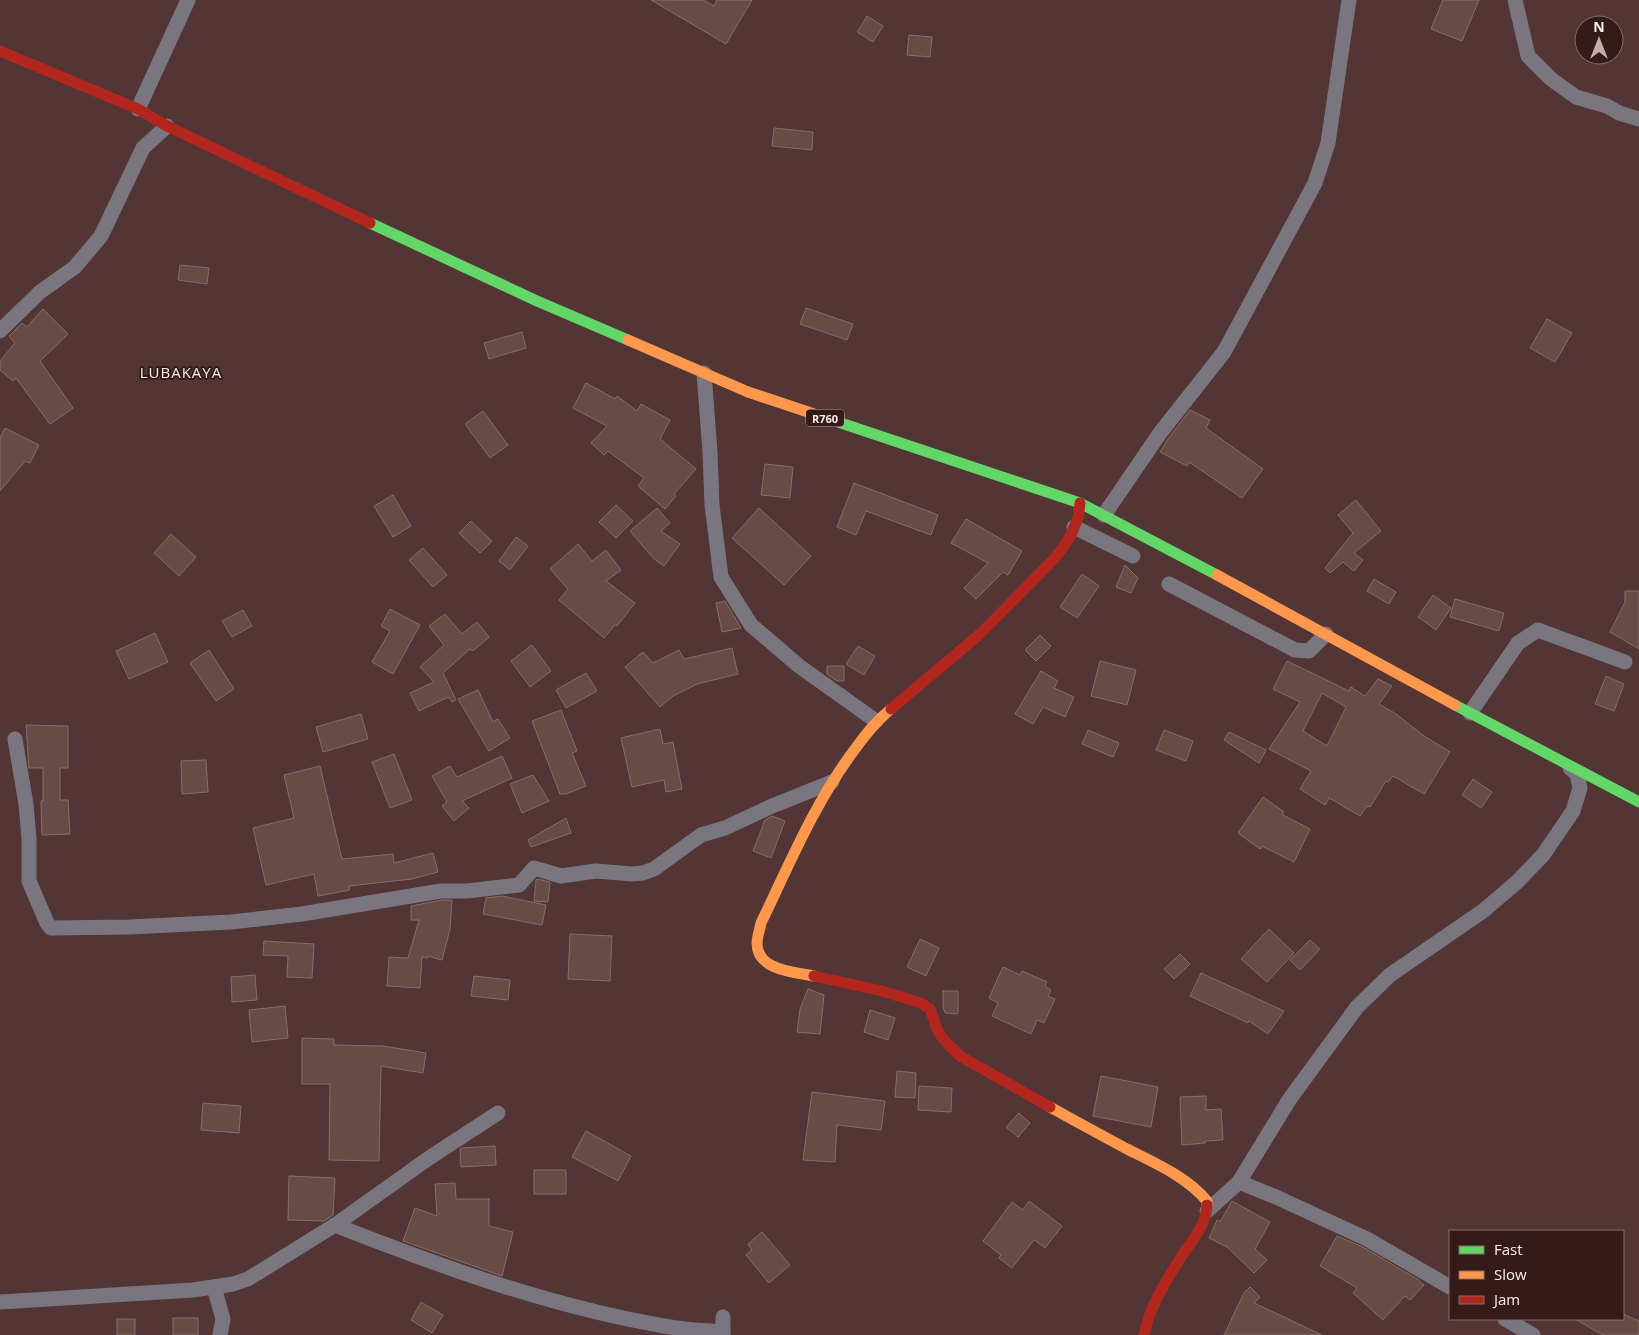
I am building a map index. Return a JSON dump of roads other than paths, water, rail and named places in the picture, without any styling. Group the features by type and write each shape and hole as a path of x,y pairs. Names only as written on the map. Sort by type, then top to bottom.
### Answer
{"main road":[{"name":"R760","path":"0,51 138,109 167,126 276,179 537,301 748,392 1080,503 1639,802"},
{"path":"1080,503 1078,518 1070,537 1056,557 980,634 876,721 832,782 818,805 761,923 757,944 762,958 773,967 879,990 918,1001 930,1010 939,1033 950,1048 964,1059 1078,1123 1155,1163 1201,1194 1207,1202 1207,1210 1201,1227 1170,1275 1146,1323 1144,1335"}],"street":[{"path":"138,109 188,0"},
{"path":"1104,515 1160,433 1224,352 1316,183 1328,142 1349,0"},
{"path":"1516,0 1528,56 1551,79 1576,97 1607,106 1619,113 1639,119"},
{"path":"0,331 40,292 75,267 101,236 143,148 167,126"},
{"path":"704,373 712,505 721,577 751,626 799,666 876,721"},
{"path":"1074,527 1133,556"},
{"path":"1169,584 1295,650 1309,652 1326,634"},
{"path":"1470,713 1518,643 1538,630 1625,662"},
{"path":"15,738 26,804 29,839 29,881 47,923 51,928 204,924 302,914 441,891 467,891 520,885 534,868 560,876 596,871 643,873 654,869 701,835 725,828 772,806 832,782"},
{"path":"1207,1210 1239,1182 1289,1100 1358,1007 1390,975 1483,911 1517,882 1543,855 1572,811 1580,788 1577,774 1561,761"},
{"path":"0,1302 193,1290 233,1284 248,1279 335,1225 429,1158 498,1114"},
{"path":"1239,1182 1366,1239 1449,1286"},
{"path":"335,1225 432,1263 541,1298 606,1314 671,1327 723,1334 723,1317"},
{"path":"214,1287 223,1319 220,1335"},
{"path":"1507,1320 1533,1335"}],"district":[{"name":"LUBAKAYA","path":"181,372"}]}
